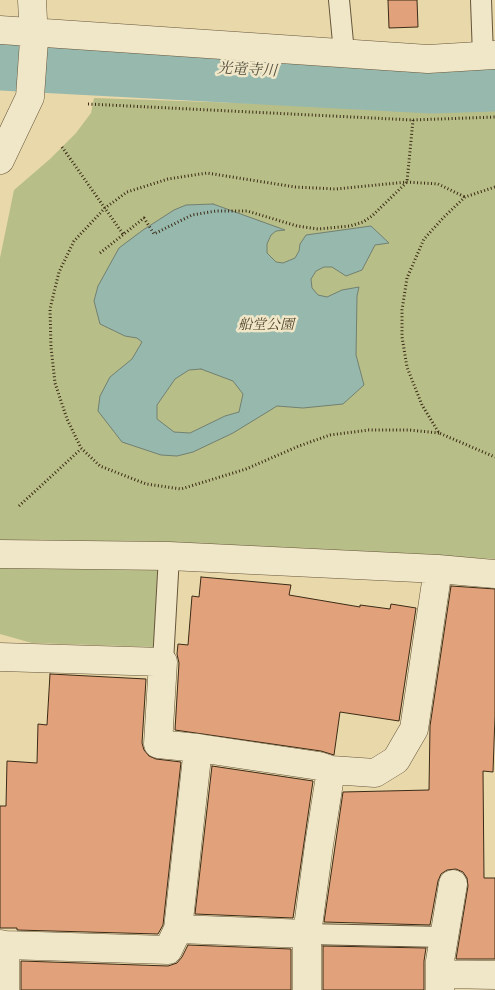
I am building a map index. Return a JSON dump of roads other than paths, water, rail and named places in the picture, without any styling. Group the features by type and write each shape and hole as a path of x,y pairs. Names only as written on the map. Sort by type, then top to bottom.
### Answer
{"street":[{"path":"0,160 30,97 34,37 32,0"},
{"path":"0,30 34,37 428,59 489,56"},
{"path":"0,554 169,556 438,569 495,574"},
{"path":"0,657 163,662 158,744 319,766 332,770 375,773 396,760 414,728 438,569"},
{"path":"5,990 2,944 168,950 178,929 198,748"},
{"path":"307,990 307,934 319,845 332,770"},
{"path":"453,884 440,961 440,982 495,975"},
{"path":"178,929 307,934"}],"lane":[{"path":"339,0 344,54"},
{"path":"481,0 489,56"},
{"path":"163,662 169,556"},
{"path":"307,934 444,937"}],"water":[{"path":"213,204 285,230 276,231 271,235 267,244 267,253 276,262 283,263 295,258 300,244 306,235 371,226 389,243 375,245 362,270 346,276 332,267 324,267 316,271 311,279 312,288 318,295 327,297 342,290 359,287 357,296 356,355 364,385 343,404 303,408 277,406 233,433 193,452 177,456 161,455 122,442 98,411 100,396 110,377 132,359 142,342 137,338 125,336 100,324 94,301 98,286 119,248 174,210 186,205","holes":["201,369 233,381 243,394 239,412 225,416 190,433 174,432 157,419 157,405 175,379 189,370"]}],"waterway":[{"name":"光竜寺川","path":"0,58 432,81 495,79"}],"park label":[{"name":"船堂公園","path":"266,326"}]}
